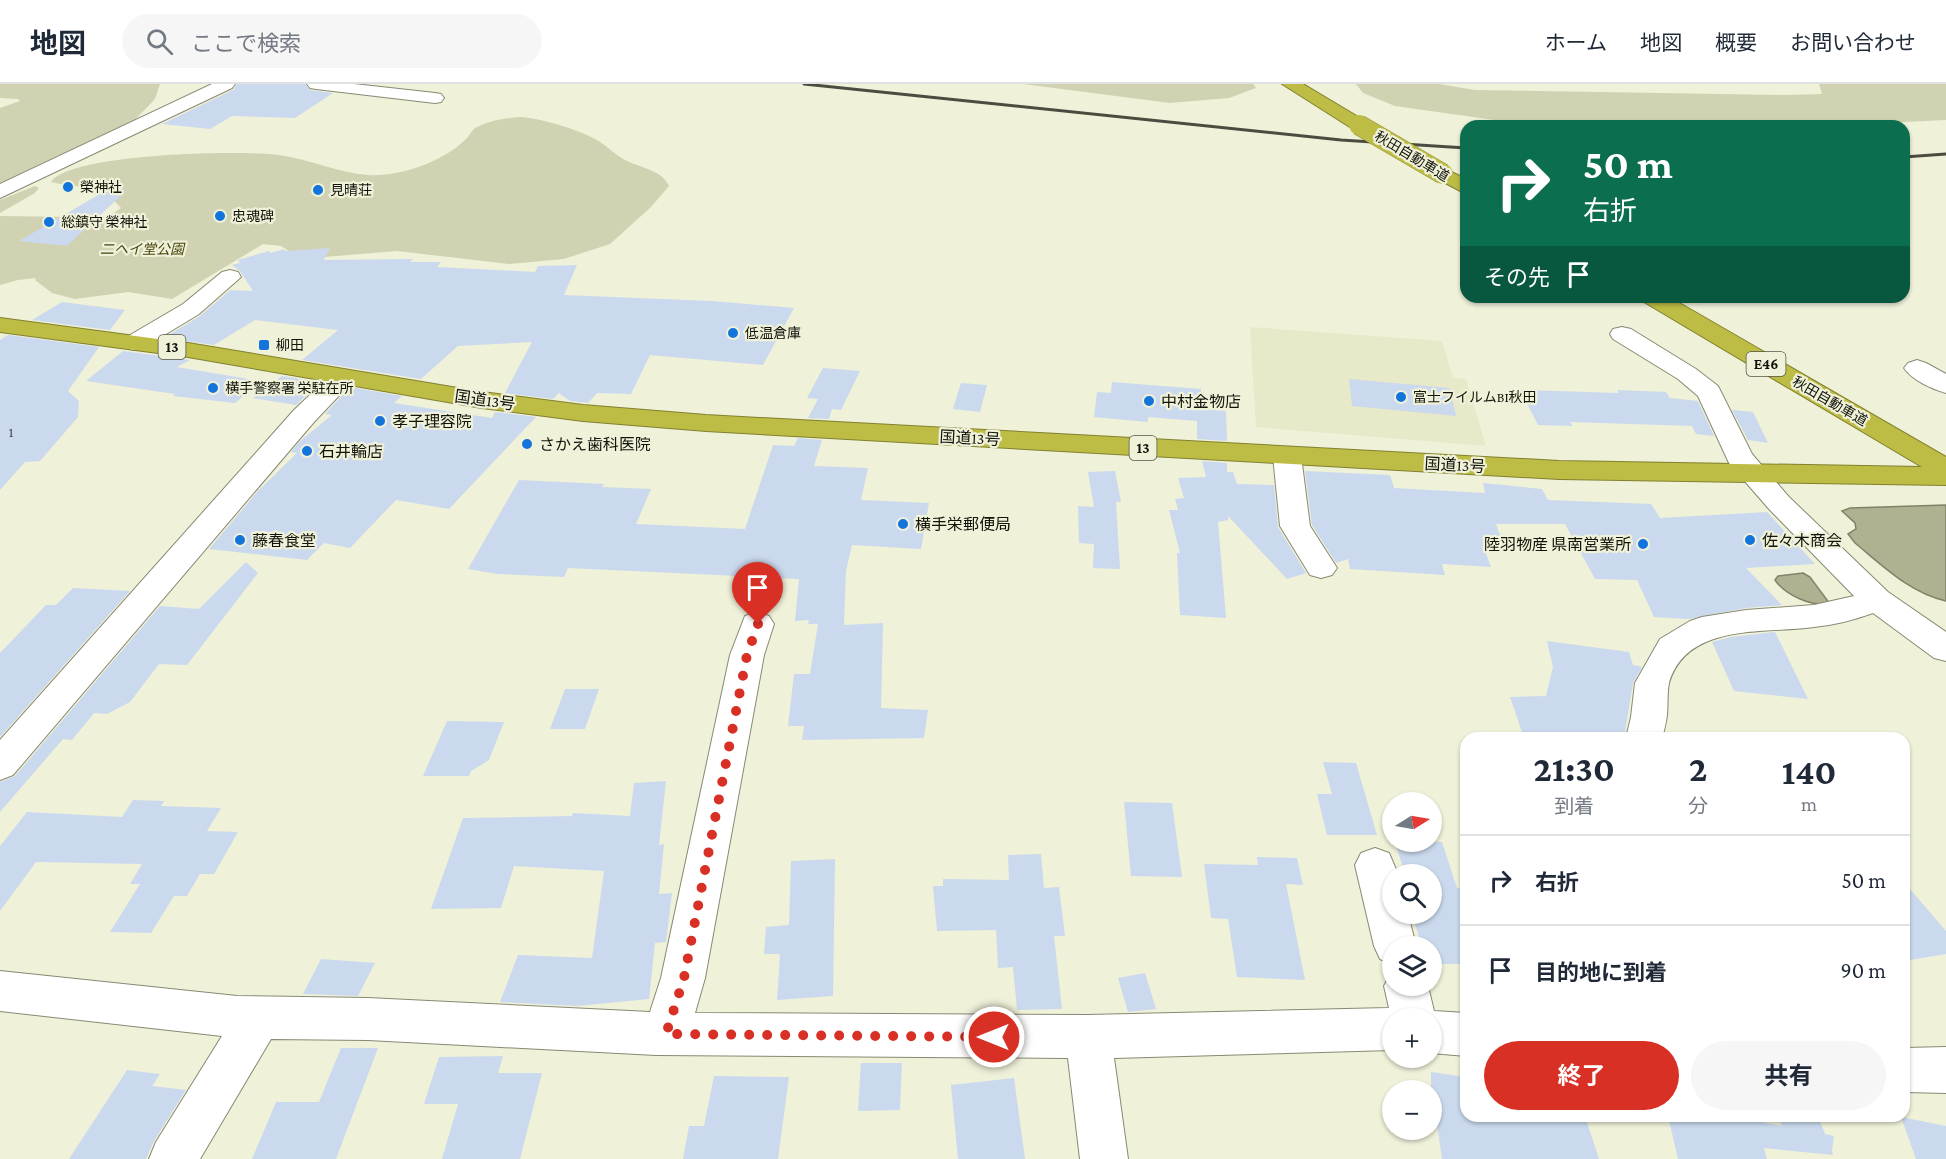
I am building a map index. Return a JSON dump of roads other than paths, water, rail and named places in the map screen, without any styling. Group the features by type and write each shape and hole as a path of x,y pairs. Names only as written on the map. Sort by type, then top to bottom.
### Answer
{"highway":[{"name":"秋田自動車道","path":"1291,84 1460,184"},
{"name":"秋田自動車道","path":"1296,84 1359,125"},
{"name":"秋田自動車道","path":"1662,303 1946,469"},
{"name":"国道13号","path":"0,325 189,350 483,400 583,413 706,423 1559,470 1946,476"}],"street":[{"path":"0,192 226,84"},
{"path":"316,84 435,98"},
{"path":"134,343 191,309 230,277"},
{"path":"1622,334 1687,374 1709,392 1739,457 1754,474 1835,560 1877,600 1946,649"},
{"path":"1917,369 1946,385"},
{"path":"0,765 304,416 343,377"},
{"path":"1287,456 1295,526 1321,568"},
{"path":"1645,732 1652,683 1672,647 1702,629 1746,621 1814,616 1847,610 1877,600"},
{"path":"666,1034 684,978 747,655 758,624"},
{"path":"1375,865 1393,936"},
{"path":"0,991 259,1018 368,1019 666,1034 1088,1037 1382,1029"},
{"path":"173,1159 259,1018"},
{"path":"1442,1033 1460,1034"},
{"path":"1088,1037 1104,1159"},
{"path":"1910,1070 1946,1070"}],"railway":[{"path":"804,84 1341,140 1460,148"},
{"path":"1910,157 1946,154"}],"place":[{"name":"榮神社","path":"68,187"},
{"name":"見晴荘","path":"318,190"},
{"name":"忠魂碑","path":"220,216"},
{"name":"総鎮守 榮神社","path":"49,222"},
{"name":"低温倉庫","path":"733,333"},
{"name":"柳田","path":"264,345"},
{"name":"横手警察署 栄駐在所","path":"213,388"},
{"name":"富士フイルムBI秋田","path":"1401,397"},
{"name":"中村金物店","path":"1149,401"},
{"name":"孝子理容院","path":"380,421"},
{"name":"さかえ歯科医院","path":"527,444"},
{"name":"石井輪店","path":"307,451"},
{"name":"横手栄郵便局","path":"903,524"},
{"name":"藤春食堂","path":"240,540"},
{"name":"佐々木商会","path":"1750,540"},
{"name":"陸羽物産 県南営業所","path":"1643,544"}],"park label":[{"name":"二ヘイ堂公園","path":"142,249"}]}
